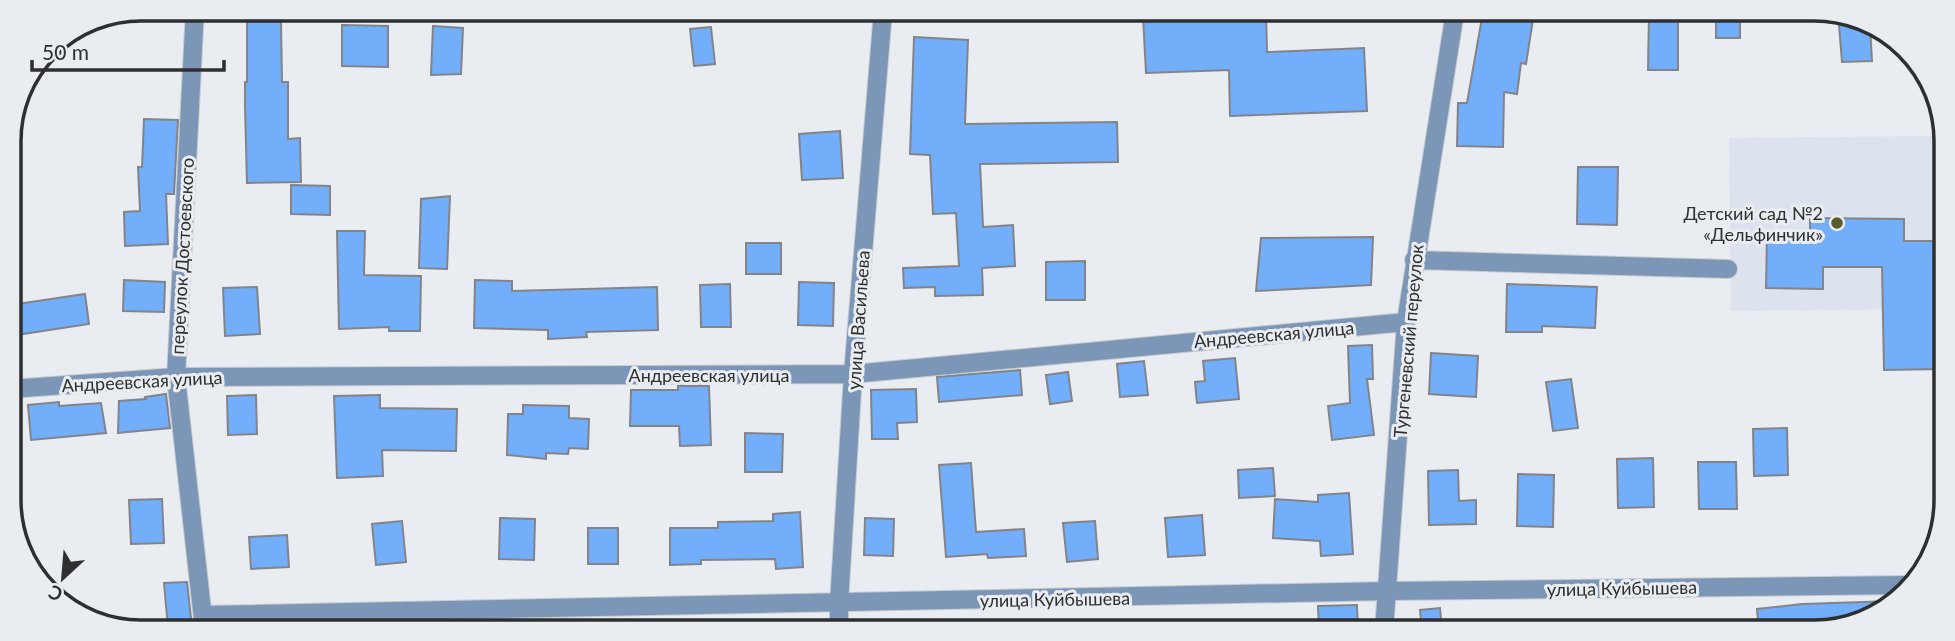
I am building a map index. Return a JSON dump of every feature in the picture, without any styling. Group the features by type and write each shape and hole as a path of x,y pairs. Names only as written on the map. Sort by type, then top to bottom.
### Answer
{"street":[{"name":"переулок Достоевского","path":"194,21 176,377 204,620"},
{"name":"улица Васильева","path":"839,620 853,374 882,21"},
{"name":"Тургеневский переулок","path":"1385,620 1406,322 1454,21"},
{"path":"1414,260 1728,269"},
{"name":"Андреевская улица","path":"21,388 176,377 853,374 1406,322"},
{"name":"улица Куйбышева","path":"275,620 1388,592 1898,585"}],"shaded area":[{"name":"Детский сад №2 «Дельфинчик»","path":"1934,136 1934,309 1731,311 1729,138"}],"building":[{"path":"1143,21 1266,21 1267,52 1364,48 1367,111 1230,116 1229,70 1146,73"},
{"path":"1481,21 1533,21 1526,64 1521,63 1517,94 1504,92 1503,147 1457,146 1458,103 1467,103"},
{"path":"1649,21 1678,21 1678,70 1648,70"},
{"path":"1716,21 1740,21 1740,38 1716,38"},
{"path":"247,22 281,22 282,82 288,82 288,139 300,138 301,182 247,183"},
{"path":"342,25 388,26 388,67 342,66"},
{"path":"1839,25 1871,35 1872,61 1842,62"},
{"path":"433,26 463,28 461,74 431,75"},
{"path":"711,27 715,64 694,66 690,29"},
{"path":"914,37 968,40 965,124 1117,122 1118,162 980,164 983,227 1013,225 1015,266 982,268 983,295 935,296 935,287 904,288 903,268 959,266 956,213 933,214 930,155 910,154"},
{"path":"144,119 178,120 174,194 166,194 168,244 125,246 124,212 140,211 138,167 142,167"},
{"path":"840,131 843,178 802,180 799,134"},
{"path":"1578,167 1618,167 1617,225 1577,224"},
{"path":"291,185 330,186 330,215 291,214"},
{"path":"450,196 447,269 419,268 421,199"},
{"path":"1810,218 1904,219 1904,241 1934,241 1934,369 1884,370 1882,267 1823,267 1823,289 1766,288 1767,236 1810,236"},
{"path":"337,231 365,231 364,275 421,276 420,331 389,331 389,327 339,329"},
{"path":"1373,237 1371,285 1256,291 1261,238"},
{"path":"746,243 781,243 781,274 746,274"},
{"path":"1085,261 1085,300 1046,300 1046,262"},
{"path":"124,280 165,282 164,312 123,311"},
{"path":"475,280 512,281 512,291 657,287 658,330 586,332 587,337 548,339 548,330 474,328"},
{"path":"799,282 834,283 833,326 798,325"},
{"path":"730,284 731,327 701,327 700,285"},
{"path":"1507,284 1597,287 1595,328 1542,326 1542,332 1506,332"},
{"path":"257,287 260,334 225,336 223,288"},
{"path":"85,294 89,324 21,334 21,303"},
{"path":"1372,345 1373,379 1367,379 1374,435 1332,440 1328,406 1350,403 1348,346"},
{"path":"1431,353 1478,356 1476,397 1429,394"},
{"path":"1235,358 1239,399 1197,403 1195,382 1205,381 1203,361"},
{"path":"1144,361 1148,395 1120,397 1117,364"},
{"path":"1020,370 1022,395 939,402 937,377"},
{"path":"1068,372 1072,401 1050,404 1046,375"},
{"path":"1571,379 1578,428 1553,431 1546,382"},
{"path":"678,386 709,386 711,445 680,446 679,426 630,426 631,390 678,390"},
{"path":"916,389 917,422 897,423 898,439 872,439 871,390"},
{"path":"166,394 170,428 118,433 119,401"},
{"path":"256,395 257,434 228,435 227,396"},
{"path":"380,395 380,408 457,409 456,451 382,450 383,476 337,478 334,396"},
{"path":"59,402 59,406 101,403 106,433 31,440 28,405"},
{"path":"523,405 569,406 569,418 589,419 588,449 569,448 568,454 546,453 546,459 507,455 508,414 523,414"},
{"path":"1787,428 1788,475 1754,476 1753,429"},
{"path":"745,433 783,434 782,472 745,472"},
{"path":"1653,458 1654,507 1618,508 1617,459"},
{"path":"1698,462 1736,462 1737,509 1699,509"},
{"path":"971,463 976,532 1024,529 1026,556 988,558 987,554 946,557 939,465"},
{"path":"1273,468 1275,496 1239,498 1238,470"},
{"path":"1458,470 1459,501 1476,500 1476,524 1429,525 1428,471"},
{"path":"1518,474 1554,475 1553,527 1517,526"},
{"path":"1349,493 1353,554 1321,556 1320,541 1273,538 1275,499 1318,502 1318,495"},
{"path":"162,499 164,543 131,544 129,500"},
{"path":"800,512 803,567 776,569 775,559 701,560 701,564 670,565 670,528 718,528 718,522 773,521 773,514"},
{"path":"1202,515 1205,555 1168,557 1165,518"},
{"path":"500,518 535,519 534,560 499,559"},
{"path":"865,518 894,519 893,556 864,555"},
{"path":"402,521 406,562 376,565 372,524"},
{"path":"1095,521 1098,559 1067,562 1063,523"},
{"path":"588,528 618,528 618,564 588,564"},
{"path":"287,535 289,567 251,569 249,537"},
{"path":"187,582 191,620 167,620 164,583"},
{"path":"1877,602 1860,611 1822,620 1758,620 1757,609 1802,604"},
{"path":"1357,605 1358,620 1319,620 1318,606"},
{"path":"1440,608 1441,620 1421,620 1420,610"}],"place":[{"name":"Детский сад №2 «Дельфинчик»","path":"1837,223"}]}
